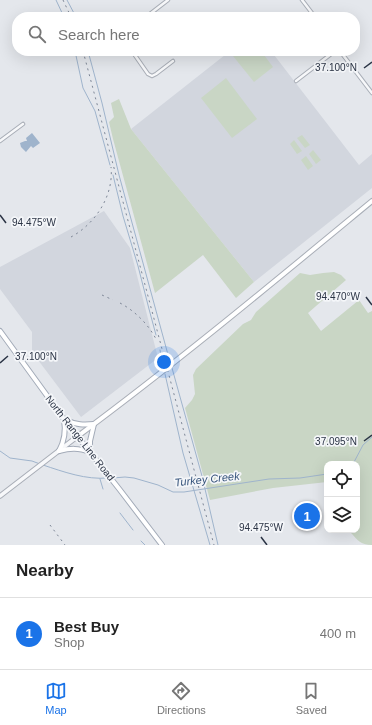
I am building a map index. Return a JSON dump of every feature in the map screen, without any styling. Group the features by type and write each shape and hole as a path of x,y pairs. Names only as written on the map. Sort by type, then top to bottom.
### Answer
{"main road":[{"path":"78,436 229,319 372,201"},
{"name":"North Range Line Road","path":"0,331 64,419 162,545"},
{"path":"64,419 71,423 81,425 94,424"},
{"path":"59,451 66,429 64,419"},
{"path":"59,451 78,448 90,452 90,441 94,424"}],"street":[{"path":"152,12 168,0"},
{"path":"302,0 310,12"},
{"path":"135,56 148,74 152,76 173,61"},
{"path":"296,81 328,56"},
{"path":"344,56 372,93"},
{"path":"0,142 23,124"},
{"path":"0,496 78,436"}],"shaded area":[{"path":"224,56 275,56 359,165 372,154 372,188 254,282 131,129"},
{"path":"104,211 130,248 158,358 81,417 32,352 32,332 0,289 0,267"}],"green space":[{"path":"233,56 265,56 273,67 254,82"},
{"path":"226,78 257,119 232,138 201,98"},
{"path":"119,99 131,129 254,282 236,298 203,255 155,293 109,122 114,117 111,103"},
{"path":"302,135 310,145 305,148 297,138"},
{"path":"294,140 302,151 297,154 290,144"},
{"path":"313,150 321,160 316,164 309,154"},
{"path":"306,156 313,166 308,170 301,160"},
{"path":"334,272 341,275 346,280 308,313 321,331 359,300 368,313 372,311 372,545 360,542 351,533 360,533 360,461 324,461 324,482 273,488 210,500 185,408 195,394 193,375 196,369 243,324 251,320 256,312 300,273 310,275"}],"water":[{"path":"32,133 40,143 33,148 31,146 26,152 21,147 20,143 27,141 26,138"}],"waterway":[{"path":"56,0 62,12"},
{"path":"67,0 73,12"},
{"path":"76,56 83,88 95,111 110,165"},
{"path":"89,56 119,175 170,362"},
{"path":"113,175 156,335"},
{"path":"160,350 163,367"},
{"path":"172,368 202,476 218,545"},
{"path":"165,374 183,453 210,545"},
{"name":"Turkey Creek","path":"355,461 363,445 372,437"},
{"name":"Turkey Creek","path":"0,451 10,458 32,461 40,464"},
{"name":"Turkey Creek","path":"43,465 83,477 108,478"},
{"name":"Turkey Creek","path":"113,478 134,478 158,485 173,492 184,492 269,479 300,478 324,474"},
{"path":"100,479 103,489"},
{"path":"120,513 133,530"},
{"path":"141,541 145,545"}],"railway":[{"path":"63,0 69,12"},
{"path":"84,56 214,545"},
{"path":"71,237 88,225 101,208 109,188 111,167"},
{"path":"102,295 113,300"},
{"path":"120,303 141,318 156,339"},
{"path":"50,525 65,545"}],"place":[{"name":"Best Buy","path":"307,516"}]}
